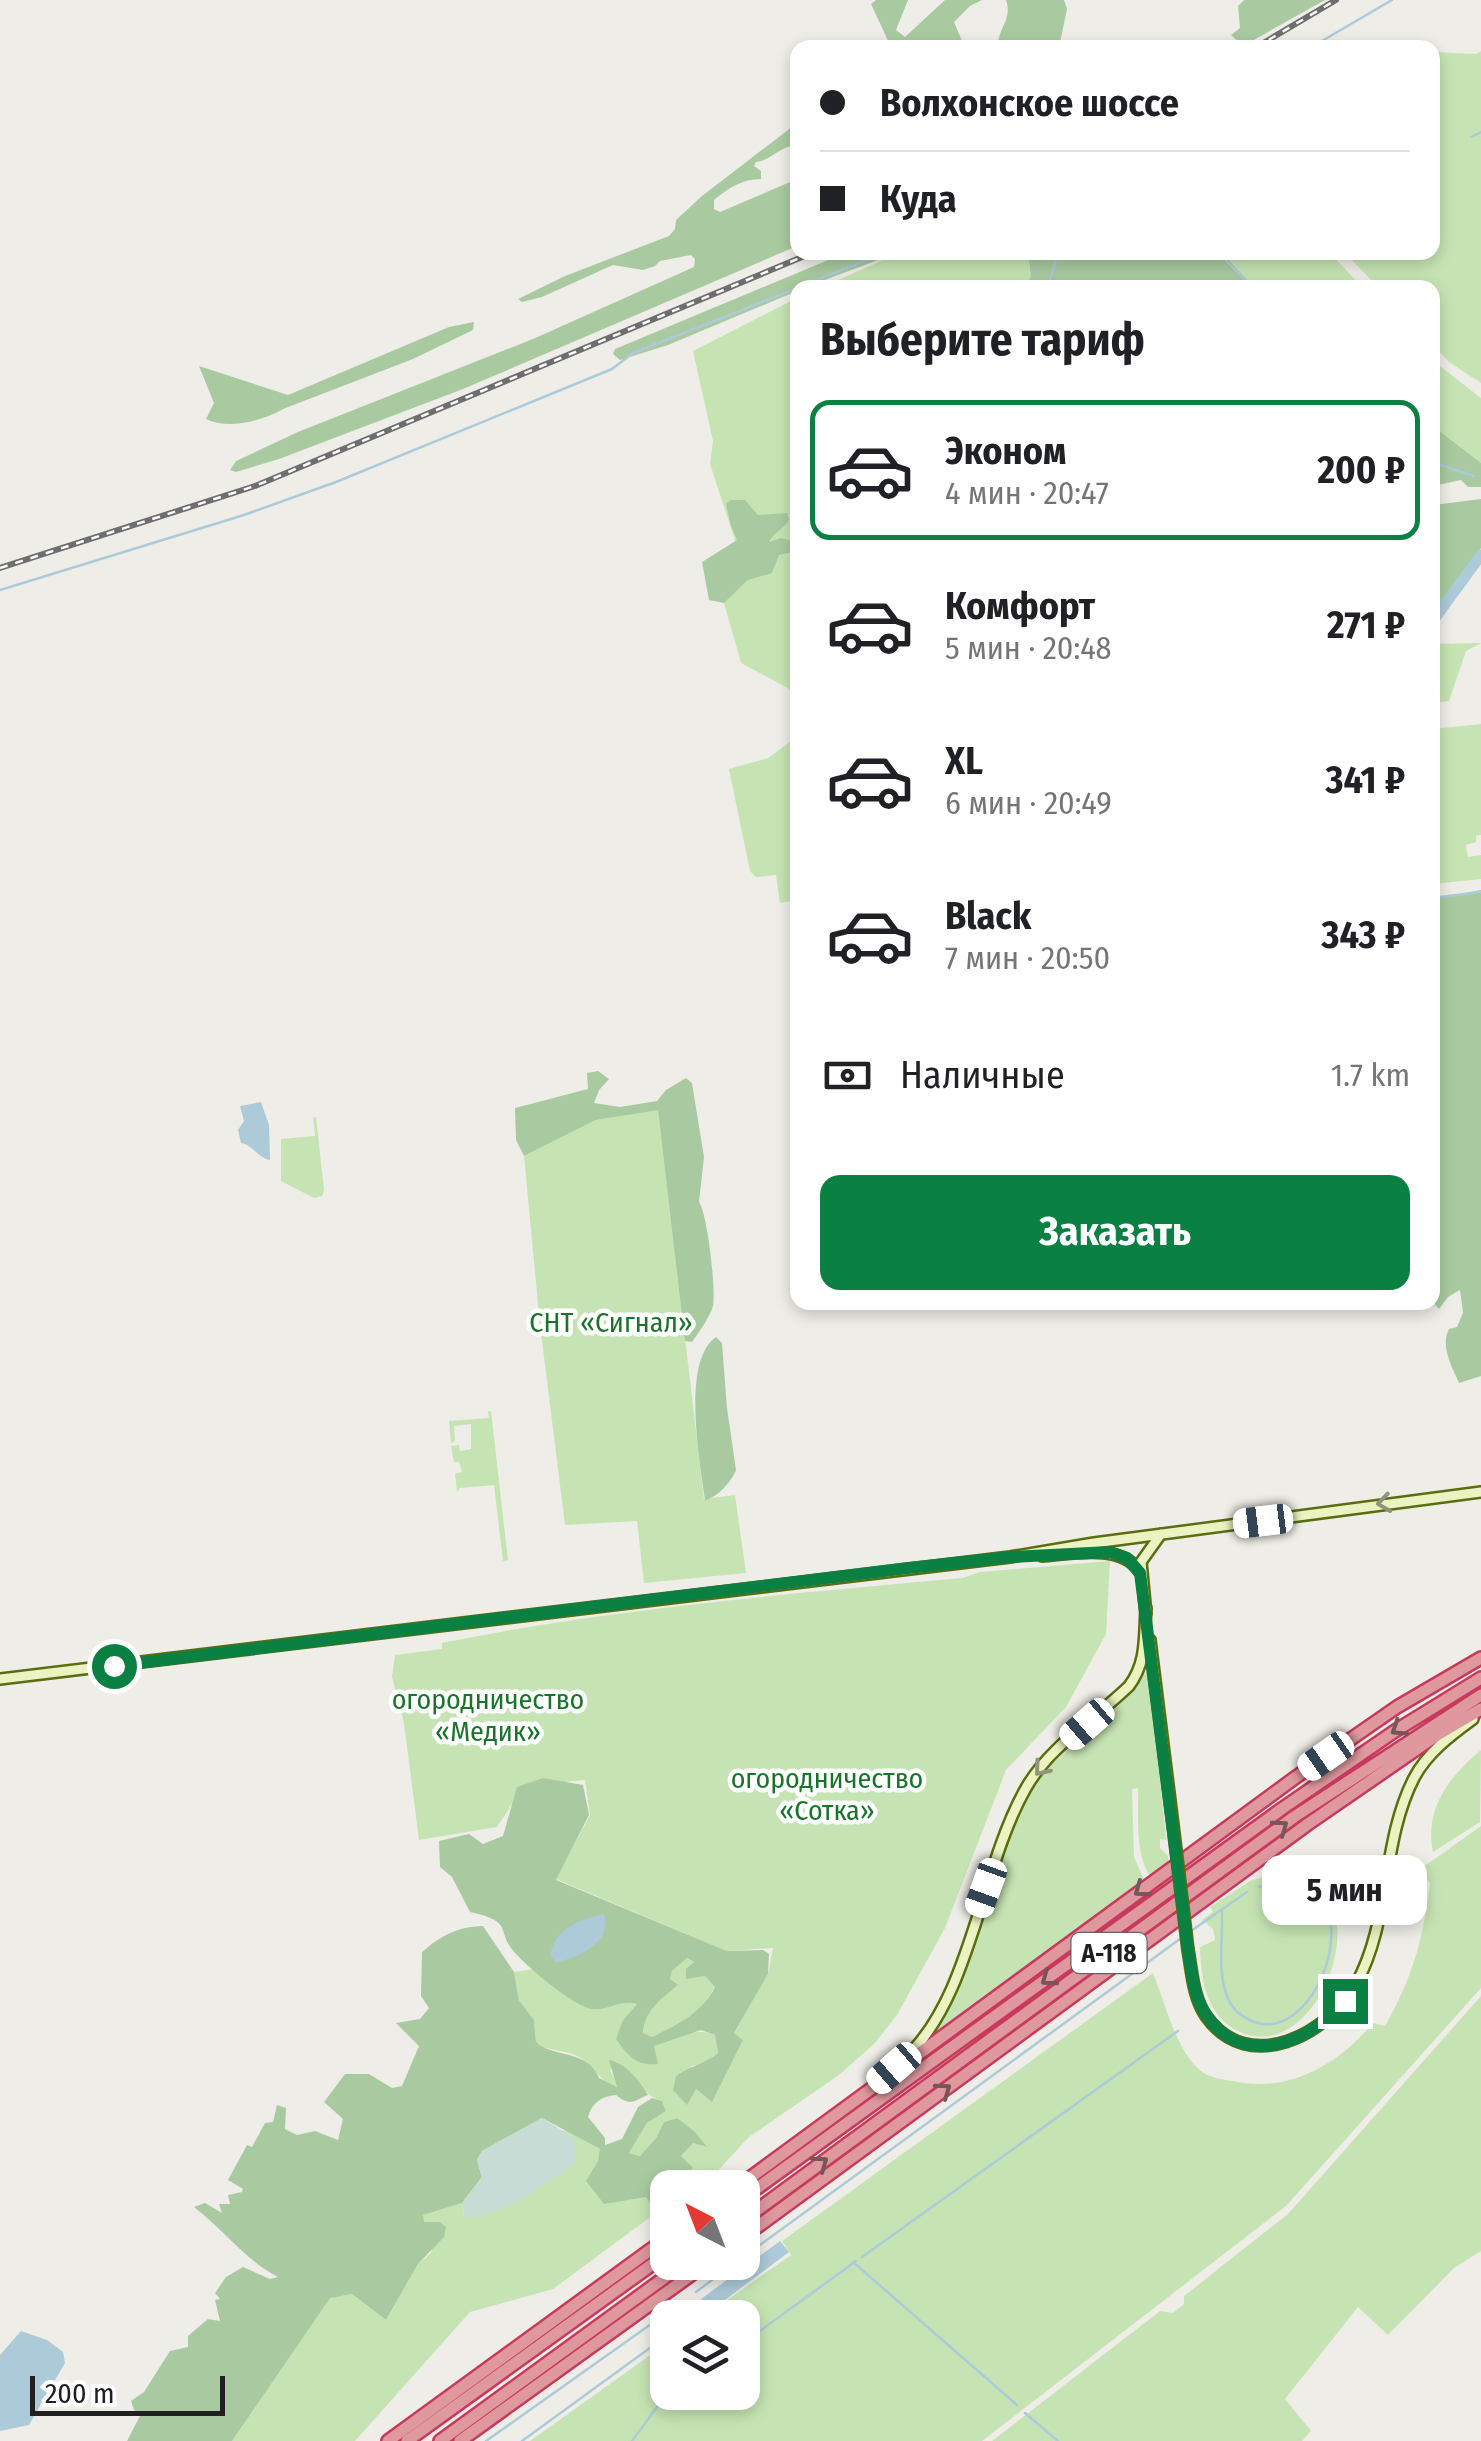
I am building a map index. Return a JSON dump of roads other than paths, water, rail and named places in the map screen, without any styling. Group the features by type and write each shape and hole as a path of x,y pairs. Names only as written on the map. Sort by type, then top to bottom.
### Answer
{"highway":[{"path":"760,2170 1342,1745 1481,1658"},
{"name":"А-118","path":"760,2186 1283,1808 1395,1730 1481,1678"},
{"name":"А-118","path":"760,2208 1294,1818 1481,1695"},
{"path":"760,2222 1294,1834 1437,1735 1481,1711"},
{"path":"388,2441 650,2251"},
{"path":"408,2441 650,2266"},
{"path":"440,2441 662,2280"},
{"path":"460,2441 683,2280"},
{"path":"424,2414 538,2346"}],"main road":[{"path":"0,1680 1010,1557 1481,1492"},
{"path":"1160,1534 1143,1555 1140,1573 1188,1950 1201,2007 1215,2026 1236,2040 1254,2045 1300,2039 1331,2017 1356,1984 1383,1899 1398,1820 1417,1774 1434,1751 1481,1711"},
{"path":"1010,1557 1110,1552 1127,1558 1140,1573"},
{"path":"872,2088 912,2052 945,2001 1026,1788 1040,1767 1112,1703 1138,1673 1145,1645 1146,1608"}],"waterway":[{"path":"1324,40 1392,0"},
{"path":"1471,137 1481,132"},
{"path":"816,280 866,260"},
{"path":"1050,280 1056,260"},
{"path":"1227,260 1246,280"},
{"path":"0,590 244,515 336,482 612,369 633,353 790,291"},
{"path":"1440,465 1474,476"},
{"path":"1440,611 1481,555"},
{"path":"1440,897 1481,892"},
{"path":"1222,1911 1221,1965 1229,2000 1237,2012 1254,2022 1280,2022 1302,2007 1320,1982 1330,1952 1330,1922 1320,1898 1297,1884 1259,1887"},
{"path":"1191,1931 1247,1892"},
{"path":"760,2245 1184,1936"},
{"path":"862,2257 1178,2031"},
{"path":"760,2331 856,2261"},
{"path":"853,2262 1017,2405"},
{"path":"696,2292 712,2280"},
{"path":"486,2441 650,2325"},
{"path":"522,2441 650,2348"},
{"path":"632,2441 655,2410"},
{"path":"1025,2413 1058,2441"}],"railway":[{"path":"1268,40 1336,0"},
{"path":"0,568 255,486 795,260"}],"park label":[{"name":"СНТ «Сигнал»","path":"611,1322"},
{"name":"огородничество «Медик»","path":"488,1715"},
{"name":"огородничество «Сотка»","path":"827,1794"}]}
